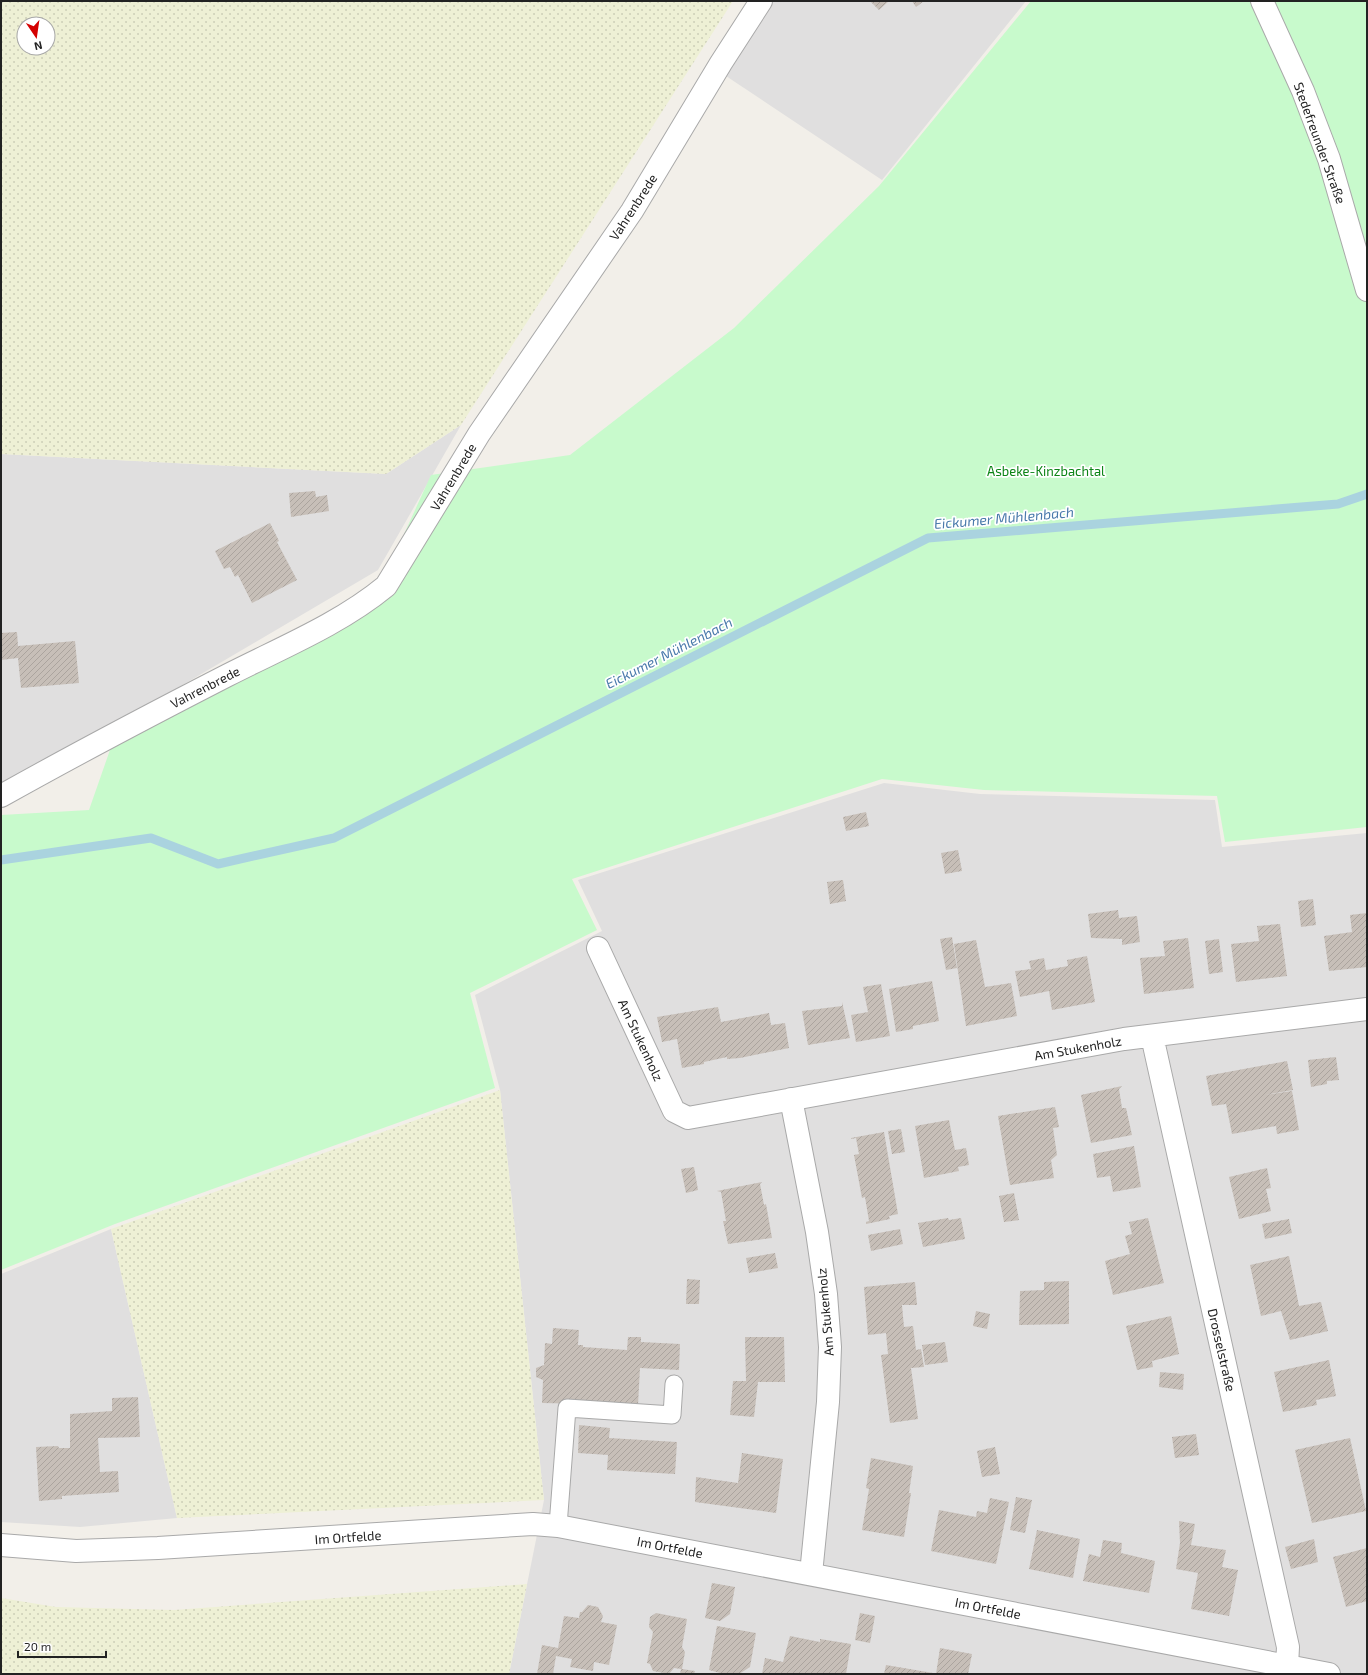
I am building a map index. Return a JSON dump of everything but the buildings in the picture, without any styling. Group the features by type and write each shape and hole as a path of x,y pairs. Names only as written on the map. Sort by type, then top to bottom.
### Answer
{"street":[{"name":"Vahrenbrede","path":"1,796 138,721 333,622 370,599 386,586 479,434 632,211 721,63 762,1"},
{"name":"Stedefreunder Straße","path":"1262,1 1304,91 1329,159 1367,290"},
{"name":"Am Stukenholz","path":"598,948 674,1111 688,1118 1124,1039 1367,1009"},
{"name":"Drosselstraße","path":"1152,1036 1288,1647 1287,1666"},
{"name":"Am Stukenholz","path":"791,1099 817,1232 826,1294 830,1347 828,1402 811,1574"},
{"name":"Im Ortfelde","path":"1,1545 76,1551 158,1548 532,1524 558,1526 1329,1674"}],"lane":[{"path":"558,1526 567,1408 672,1415 674,1384"}],"shaded area":[{"path":"768,1 1026,1 882,180 723,74"},
{"path":"461,425 378,570 152,703 1,784 1,454 386,474"},
{"path":"884,783 980,794 1215,800 1222,847 1367,833 1367,1674 509,1674 544,1500 500,1090 475,995 602,931 578,880"},
{"path":"111,1229 177,1518 80,1527 1,1522 1,1274"}],"green space":[{"path":"1,1 733,1 461,425 386,474 1,454"},
{"name":"Asbeke-Kinzbachtal","path":"1031,1 1367,1 1367,827 1225,842 1217,796 984,790 882,779 572,879 597,930 470,993 495,1088 115,1224 1,1270 1,815 89,810 111,747 384,578 431,475 570,455 734,328 879,186"},
{"path":"500,1090 544,1500 177,1518 111,1229"},
{"path":"527,1584 509,1674 1,1674 1,1598 56,1607 174,1610"}],"waterway":[{"name":"Eickumer Mühlenbach","path":"1,860 151,838 218,864 334,838 928,538 1338,504 1367,494"}]}
